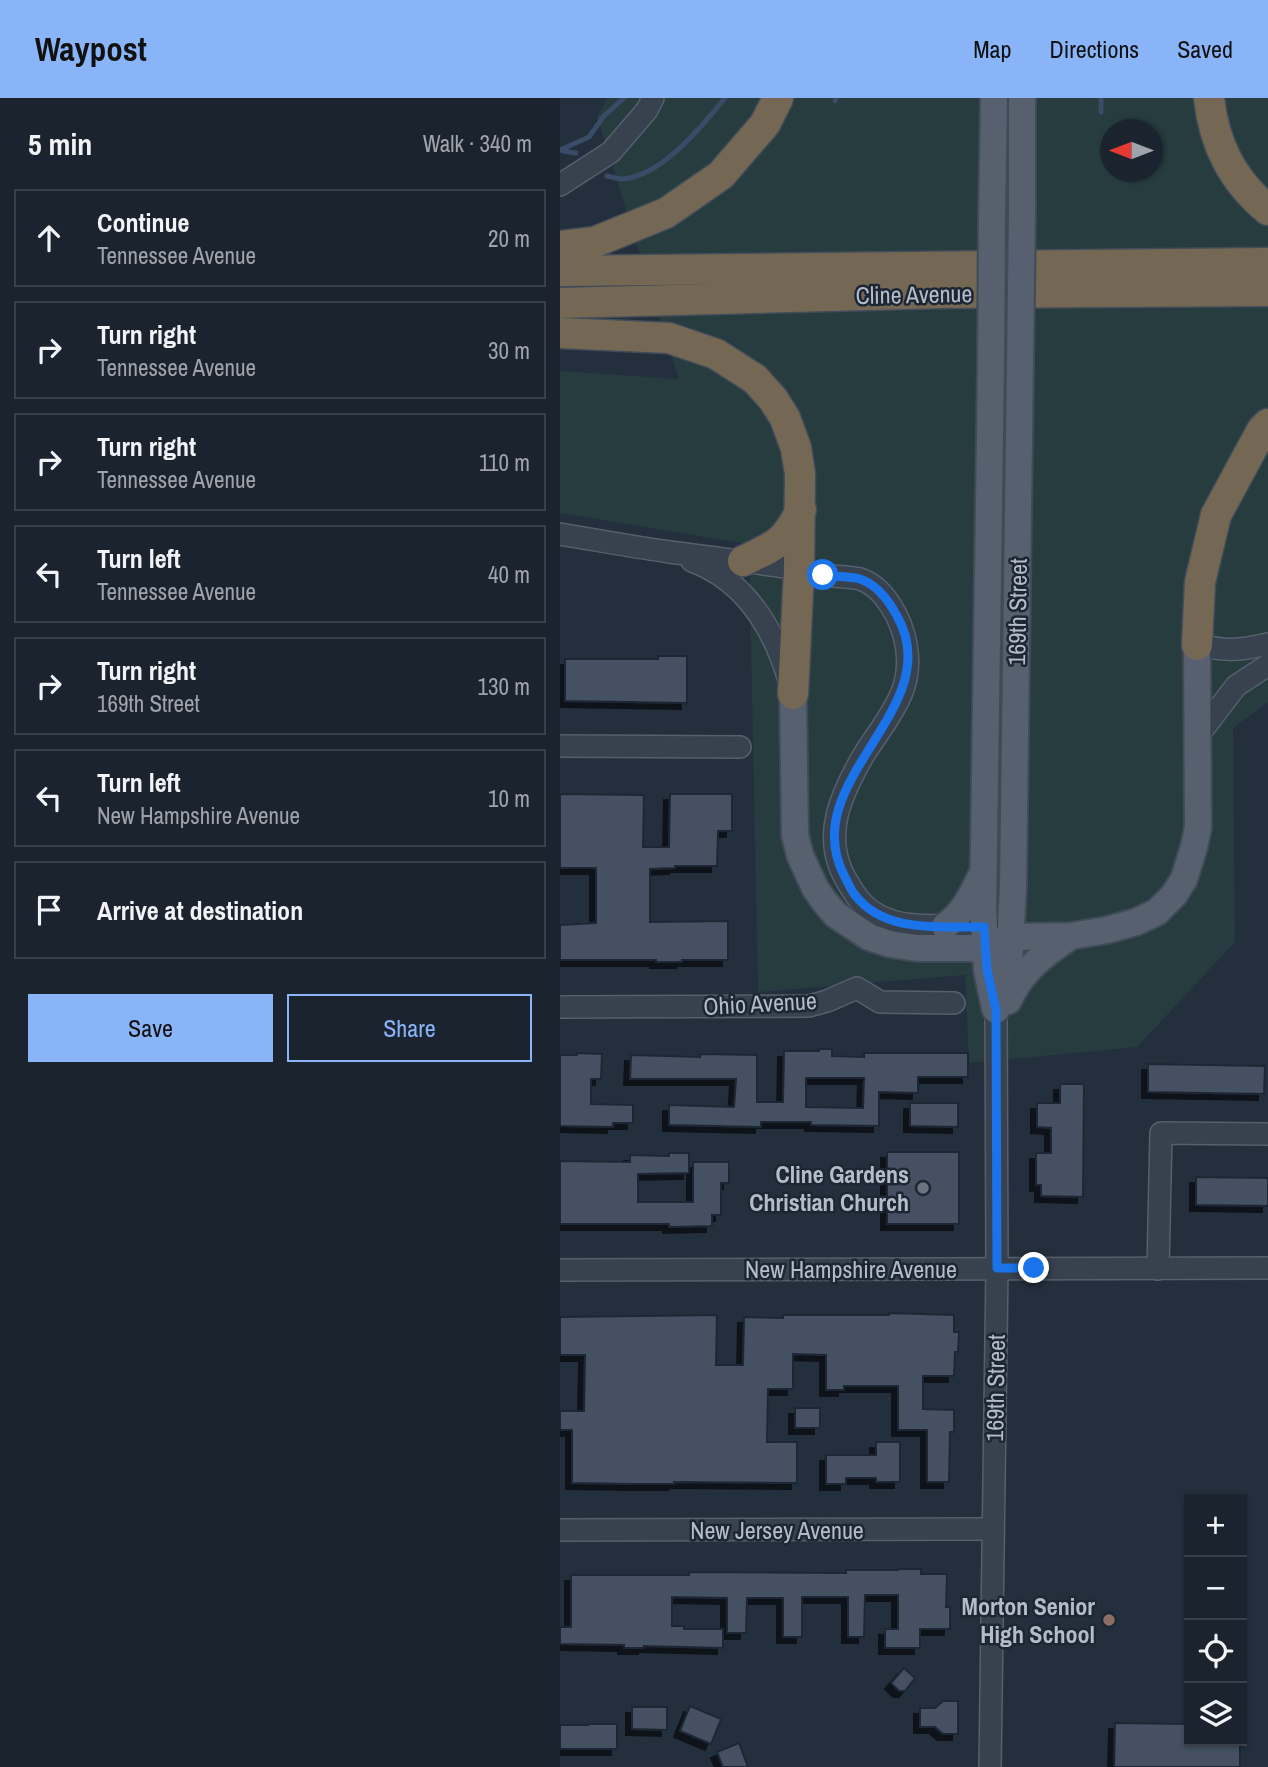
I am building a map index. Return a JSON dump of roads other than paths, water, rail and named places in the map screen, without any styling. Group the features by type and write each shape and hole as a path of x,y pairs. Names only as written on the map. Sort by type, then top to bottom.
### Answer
{"highway":[{"path":"560,246 595,242 666,213 721,175 765,124 778,98"},
{"path":"1209,98 1215,132 1223,154 1249,194 1268,210"},
{"name":"Cline Avenue","path":"560,271 1268,263"},
{"name":"Cline Avenue","path":"560,303 943,293 1268,291"},
{"path":"560,333 669,338 716,354 755,379 773,399 785,418 796,449 800,474 801,510 793,694"},
{"path":"1197,645 1200,582 1216,515 1262,430 1268,424"},
{"path":"743,561 782,541 801,510"}],"main road":[{"name":"169th Street","path":"994,98 984,868 987,970 996,1017"},
{"name":"169th Street","path":"996,1017 1009,965 1013,887 1022,98"},
{"path":"793,694 795,835 800,855 815,888 836,915 869,937 890,944 917,948 985,937 1071,936 1136,922 1157,912 1174,895 1184,879 1198,828 1197,645"},
{"path":"946,926 961,911 973,893 984,868"},
{"path":"996,1017 1014,987 1038,959 1071,936"}],"street":[{"path":"560,185 611,152 647,110 653,98"},
{"path":"560,534 860,579 878,589 900,620 908,654 907,675 902,692 863,756 841,801 835,819 834,840 839,866 854,894 878,916 899,923 946,926 985,937"},
{"path":"670,552 708,567 733,584 759,612 780,651 793,694"},
{"path":"1197,645 1244,650 1268,645"},
{"path":"1197,737 1236,686 1268,665"},
{"path":"560,746 740,747"},
{"name":"Ohio Avenue","path":"560,1007 809,1006 857,988 880,1002 954,1003"},
{"name":"169th Street","path":"990,1767 997,1268 996,1017"},
{"path":"1158,1269 1161,1133 1268,1134"},
{"name":"New Hampshire Avenue","path":"560,1270 1268,1268"},
{"name":"New Jersey Avenue","path":"560,1530 993,1529"}],"waterway":[{"path":"560,150 589,137 604,116 624,98"},
{"path":"607,176 623,179 652,169 680,148 725,98"},
{"path":"1101,98 1101,112"},
{"path":"563,151 576,153"}],"place":[{"name":"Cline Gardens Christian Church","path":"923,1188"},
{"name":"Morton Senior High School","path":"1109,1620"}]}
